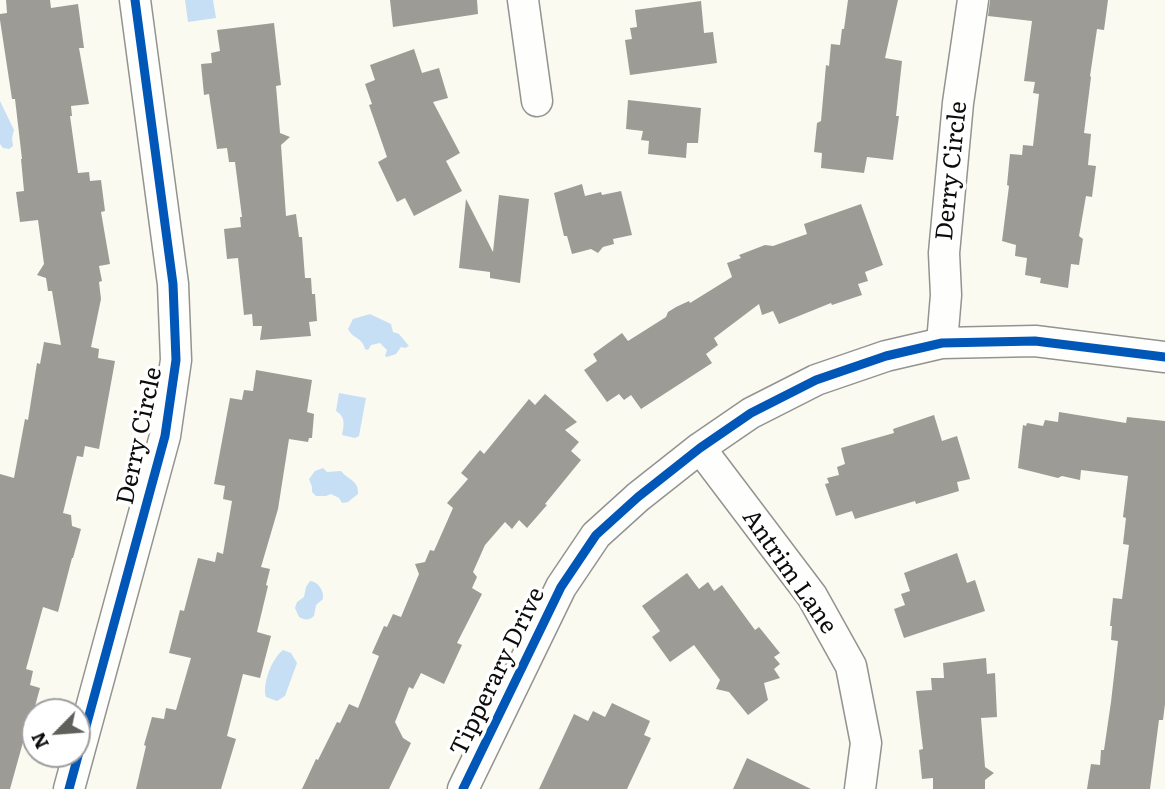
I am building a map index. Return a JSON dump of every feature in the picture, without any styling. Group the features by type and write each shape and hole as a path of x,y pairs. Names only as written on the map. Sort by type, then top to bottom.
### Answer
{"street":[{"name":"Derry Circle","path":"69,789 165,436 176,360 173,284 135,0"},
{"path":"523,0 537,101"},
{"name":"Derry Circle","path":"942,343 946,295 944,253 958,103 973,0"},
{"name":"Tipperary Drive","path":"463,789 561,587 596,535 638,497 700,448 751,413 817,380 886,356 942,343 1035,341 1165,357"},
{"name":"Antrim Lane","path":"700,448 812,596 851,666 866,743 860,789"}],"water":[{"path":"185,0 213,0 216,18 188,22"},
{"path":"0,101 14,130 13,146 9,149 0,144"},
{"path":"370,314 391,324 393,332 399,334 409,346 401,347 396,354 387,357 387,350 380,343 365,349 362,342 348,329 353,319"},
{"path":"339,393 366,398 359,436 355,438 342,435 343,419 336,411"},
{"path":"323,468 327,472 341,471 355,483 358,494 342,503 331,494 316,496 312,492 309,479 315,471"},
{"path":"310,581 320,587 323,599 316,605 314,616 305,619 299,617 295,608 297,602 304,597"},
{"path":"283,650 291,653 297,663 285,696 277,701 266,697 265,685 272,665"}],"building":[{"path":"6,0 50,0 51,8 78,4 84,48 79,48 89,104 71,106 70,116 78,173 89,172 90,181 101,180 105,211 101,212 110,264 99,266 101,299 91,347 99,349 98,358 115,361 99,449 85,446 83,457 77,456 63,513 71,515 72,526 81,529 58,612 43,607 26,669 33,671 30,685 40,688 37,698 21,698 21,749 10,789 0,789 0,474 14,478 25,419 28,420 37,363 40,364 44,342 61,345 52,291 48,291 46,278 37,275 44,264 38,220 20,222 16,192 24,191 22,159 15,99 12,99 0,20 0,14 7,13"},
{"path":"390,0 477,0 478,14 393,27"},
{"path":"848,0 898,0 885,58 902,61 893,160 867,157 864,173 821,168 822,153 814,152 817,123 821,121 826,65 829,66 831,44 840,45"},
{"path":"990,0 1108,0 1104,30 1097,29 1084,133 1091,134 1088,165 1096,166 1092,197 1086,196 1079,236 1083,239 1079,265 1071,264 1068,288 1040,283 1041,278 1025,275 1027,258 1015,256 1016,245 1002,241 1010,154 1022,155 1023,145 1033,146 1039,94 1033,93 1035,82 1024,81 1032,21 988,16"},
{"path":"701,1 704,33 713,32 717,63 630,75 625,40 632,39 630,28 637,27 635,10"},
{"path":"274,23 281,85 276,86 280,133 290,137 281,145 286,216 296,214 299,237 302,237 305,278 311,278 317,321 309,322 311,336 260,340 262,326 253,326 252,314 244,315 238,258 227,259 224,229 241,227 242,217 235,162 229,162 227,148 217,149 209,94 204,95 201,64 212,63 211,53 220,51 217,30"},
{"path":"414,49 422,73 439,68 448,98 433,102 460,153 446,161 462,191 414,216 405,198 397,202 378,162 387,157 369,105 372,104 365,84 375,80 370,65"},
{"path":"628,100 701,108 698,143 687,143 686,158 648,154 649,141 641,140 643,131 626,129"},
{"path":"582,184 585,196 621,191 632,235 613,239 614,244 603,247 598,253 591,249 572,254 567,236 564,236 554,193"},
{"path":"499,195 529,199 520,283 490,278 490,272 459,268 466,199 493,252"},
{"path":"861,204 883,265 865,272 868,281 858,284 862,295 832,305 831,303 779,324 773,311 762,315 759,304 714,338 718,345 706,354 712,363 641,409 631,395 624,400 619,394 607,402 584,370 597,361 593,354 622,333 628,341 666,317 668,312 676,307 689,301 690,303 732,277 727,263 741,258 739,255 807,234 804,224"},
{"path":"256,370 312,380 307,412 314,414 312,438 309,438 308,442 289,439 278,509 261,567 270,569 257,632 271,636 260,678 243,674 227,736 236,739 221,789 136,789 152,717 164,719 166,708 176,710 191,658 169,653 198,558 215,562 217,552 223,554 232,501 223,499 225,486 214,484 230,398 242,400 244,390 253,391"},
{"path":"545,394 577,422 565,430 579,442 571,451 581,460 527,528 519,520 512,529 505,522 485,545 473,572 477,577 472,588 482,594 457,643 462,645 444,684 421,673 413,689 409,687 395,722 403,738 411,743 389,789 302,789 316,759 318,760 349,704 358,708 379,656 372,653 384,626 387,627 393,614 401,617 419,574 415,564 425,562 430,550 434,551 453,508 447,503 468,479 461,473 480,450 484,454 529,399 535,405"},
{"path":"1059,412 1126,423 1127,417 1165,421 1165,704 1163,720 1159,720 1150,789 1087,789 1091,764 1100,765 1111,702 1118,641 1111,640 1110,626 1113,598 1122,599 1129,545 1123,544 1128,476 1081,470 1080,480 1062,476 1058,478 1018,468 1023,425 1026,426 1027,423 1043,426 1045,420 1058,422"},
{"path":"934,415 942,441 957,436 970,479 957,482 959,491 855,519 852,511 836,516 825,484 829,483 827,478 839,475 837,467 845,464 841,448 894,433 893,429"},
{"path":"957,553 967,583 975,580 985,611 904,638 894,609 905,605 901,594 910,591 904,573"},
{"path":"687,573 699,589 708,582 714,591 722,585 755,630 759,627 780,653 774,657 780,664 774,669 780,678 764,683 768,700 748,715 729,692 716,689 720,680 694,645 670,662 652,637 660,631 642,606"},
{"path":"986,658 987,674 995,673 997,717 981,718 985,767 994,773 985,780 985,789 933,789 933,778 922,779 919,750 923,749 916,691 932,690 931,678 944,678 943,663"},
{"path":"612,703 650,721 644,735 651,738 627,789 539,789 574,714 588,721 593,711 605,717"},
{"path":"747,758 811,789 733,789"}],"cycle path":[{"path":"69,789 165,436 176,360 173,284 135,0"},
{"path":"463,789 561,587 596,535 638,497 700,448 751,413 816,380 886,356 942,343 1035,341 1165,357"}]}
